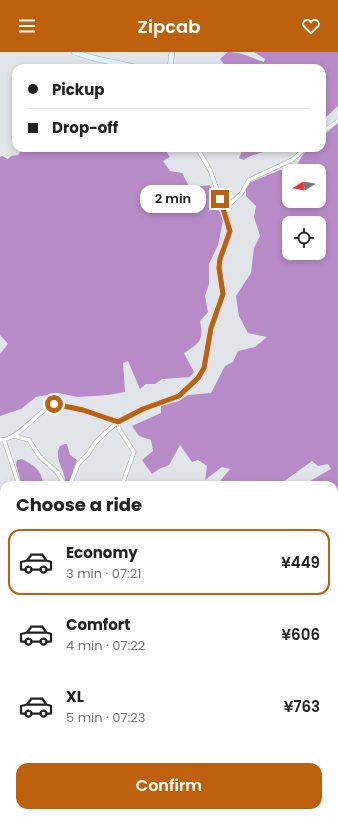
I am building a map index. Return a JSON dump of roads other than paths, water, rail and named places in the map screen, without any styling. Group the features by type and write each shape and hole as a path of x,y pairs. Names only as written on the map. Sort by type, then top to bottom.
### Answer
{"street":[{"path":"77,52 124,64"},
{"path":"170,64 172,52"},
{"path":"326,129 338,121"},
{"path":"72,481 78,464 106,432 118,422 143,409 179,396 198,378 204,368 211,328 223,294 219,268 220,259 230,231 210,170 199,152"},
{"path":"224,209 241,194 249,180 292,160 301,152"},
{"path":"18,481 2,440 14,436 34,417 54,404 83,410 118,422"},
{"path":"118,422 119,429 134,452 123,481"},
{"path":"14,436 29,440 40,457 57,472 63,481"}]}
